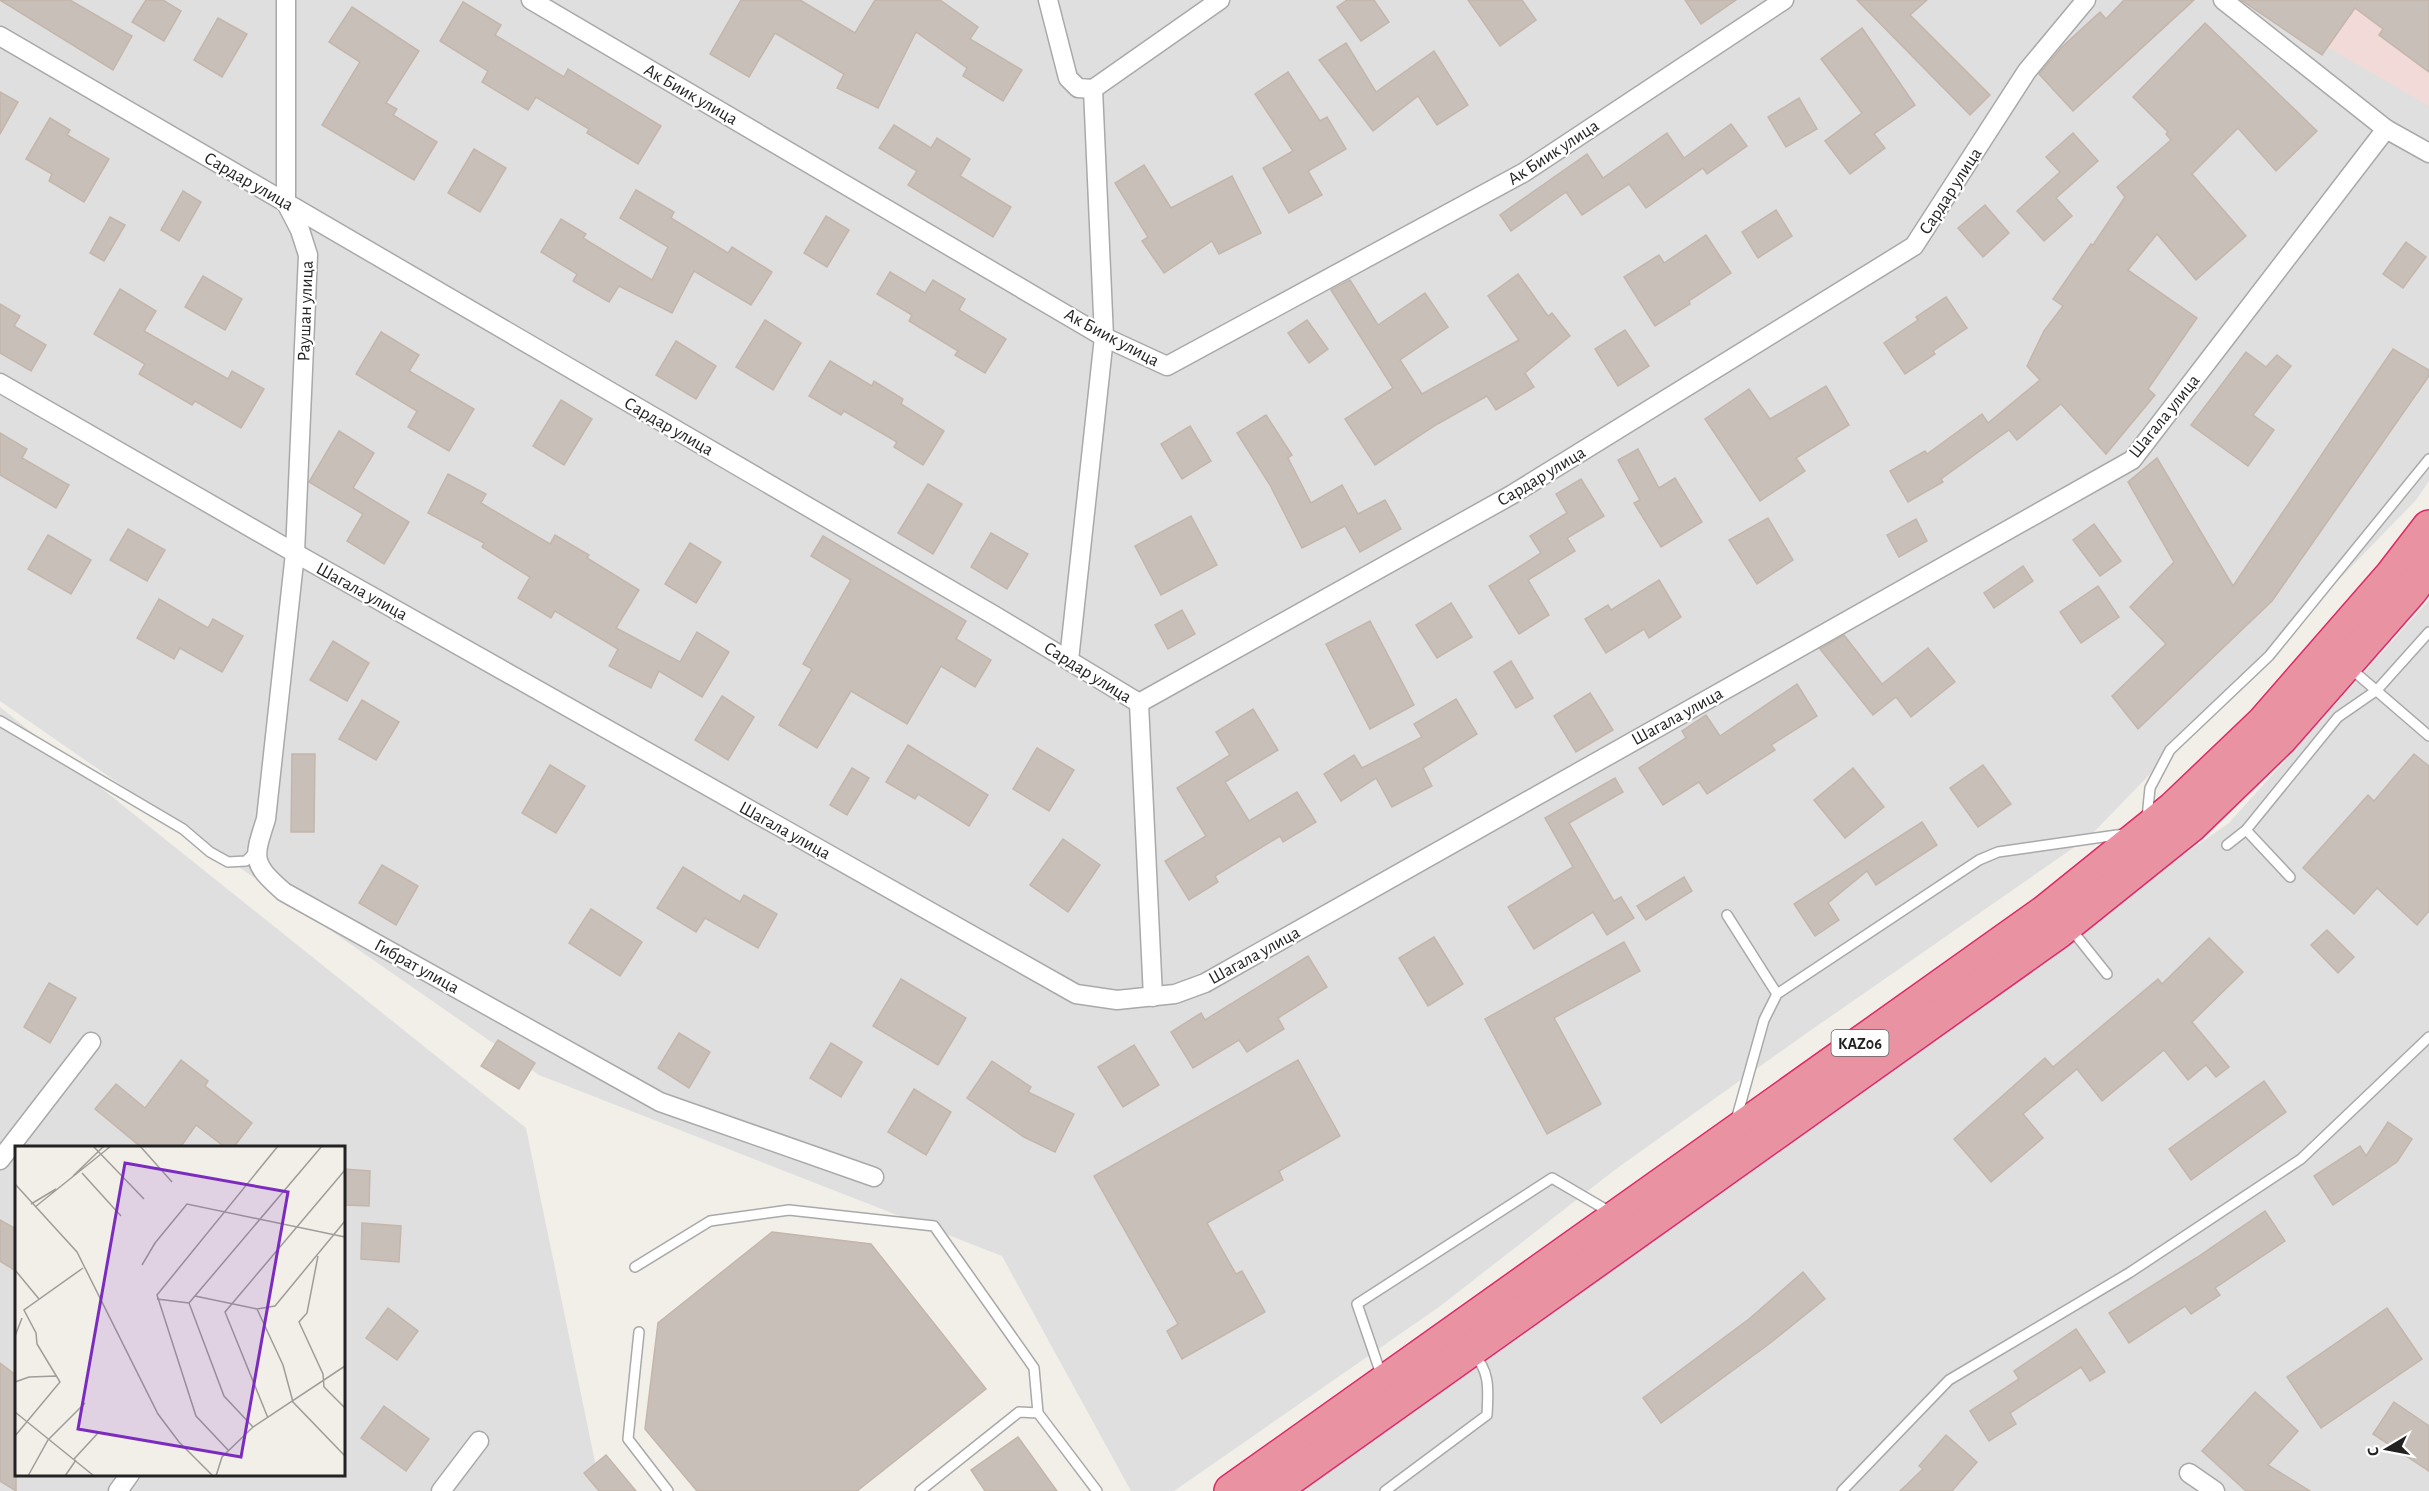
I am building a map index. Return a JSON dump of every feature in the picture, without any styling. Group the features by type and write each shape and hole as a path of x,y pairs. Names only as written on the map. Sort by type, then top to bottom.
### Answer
{"highway":[{"name":"KАZ06","path":"1231,1491 2045,912 2146,831 2174,808 2263,723 2392,575 2429,527"},
{"name":"KАZ06","path":"1272,1491 2067,924 2190,826 2280,739 2426,578"}],"street":[{"name":"Раушан улица","path":"286,0 286,203 300,230 308,255 295,554"},
{"name":"Ак Биик улица","path":"531,0 1104,337 1167,366 1523,173 1784,0"},
{"path":"1048,0 1068,78 1078,87 1093,89 1220,0"},
{"name":"Сардар улица","path":"0,36 1069,660 1139,704 1513,494 1914,246 2027,71 2086,0"},
{"path":"2223,0 2386,129 2429,153"},
{"path":"1069,660 1104,337 1093,89"},
{"name":"Шагала улица","path":"0,383 295,554 1076,994 1117,1000 1153,997 1175,994 1205,983 2132,460 2386,129"},
{"path":"256,850 266,819 295,554"},
{"path":"1139,704 1153,997"},
{"name":"Гибрат улица","path":"256,850 262,873 284,892 660,1102 874,1177"},
{"path":"0,1160 91,1041"},
{"path":"441,1491 479,1442"},
{"path":"2189,1473 2215,1491"},
{"path":"118,1491 129,1476"}],"lane":[{"path":"1732,1134 1764,1020 1777,994 1979,860 1998,852 2146,831 2150,788 2169,750 2269,656 2429,459"},
{"path":"2227,845 2246,830 2338,717 2377,690 2429,632"},
{"path":"2346,664 2429,736"},
{"path":"0,721 183,829 210,852 228,862 246,861 256,850"},
{"path":"2246,830 2290,877"},
{"path":"1727,915 1777,994"},
{"path":"2067,924 2107,974"},
{"path":"1842,1491 1949,1380 2129,1273 2301,1159 2429,1037"},
{"path":"1384,1382 1357,1304 1552,1178 1617,1216"},
{"path":"634,1266 710,1221 789,1210 934,1226 1034,1368 1038,1413 1097,1491"},
{"path":"639,1332 628,1439 668,1491"},
{"path":"1385,1491 1487,1415 1489,1386 1482,1363 1469,1351"},
{"path":"920,1491 1019,1412 1038,1413"}],"shaded area":[{"path":"0,0 2429,0 2429,481 2416,500 2089,837 1616,1169 1439,1307 1174,1491 1131,1491 1002,1256 539,1075 0,701"},
{"path":"2268,0 2429,0 2429,106 2298,30"},
{"path":"2429,600 2429,1491 1276,1491 2229,823"},
{"path":"0,707 526,1128 601,1491 0,1491"}],"building":[{"path":"0,0 70,0 132,36 113,70"},
{"path":"146,0 163,0 181,11 164,41 132,22"},
{"path":"741,0 800,0 855,33 875,0 940,0 978,27 970,39 1022,70 1003,101 963,76 967,68 916,32 878,108 837,88 844,74 775,33 749,77 710,54"},
{"path":"1347,0 1374,0 1389,22 1361,41 1337,7"},
{"path":"1468,0 1522,0 1536,20 1500,46"},
{"path":"1685,0 1736,0 1701,24"},
{"path":"1857,0 1927,0 1910,15 1990,95 1970,115"},
{"path":"2124,0 2194,0 2073,111 2039,74 2062,47 2100,12 2106,19"},
{"path":"2241,0 2429,0 2429,72 2379,35 2383,29 2355,8 2322,55"},
{"path":"463,2 501,25 495,35 564,77 568,69 661,126 638,164 587,133 589,129 536,97 528,110 482,82 488,71 440,41"},
{"path":"352,7 419,51 386,103 397,109 393,115 437,142 414,180 322,125 360,62 329,42"},
{"path":"218,18 247,34 222,77 194,60"},
{"path":"2205,23 2317,131 2276,171 2238,128 2192,174 2246,236 2196,280 2157,234 2128,270 2197,318 2148,389 2155,395 2106,454 2061,404 2017,440 2009,430 1941,479 1943,482 1908,502 1890,471 1925,451 1927,454 1982,414 1988,423 2040,380 2027,366 2044,331 2063,306 2053,299 2125,197 2117,187 2171,140 2166,134 2168,132 2133,97"},
{"path":"1862,28 1915,105 1874,134 1885,148 1850,174 1825,141 1862,113 1821,59"},
{"path":"1346,43 1376,92 1434,51 1468,105 1437,125 1418,96 1373,131 1319,60"},
{"path":"1288,72 1320,121 1327,117 1346,149 1308,171 1322,195 1289,213 1263,168 1293,151 1255,94"},
{"path":"0,92 18,102 0,134"},
{"path":"1799,98 1817,129 1786,147 1768,117"},
{"path":"50,118 70,130 67,135 109,159 84,202 49,181 52,174 26,159"},
{"path":"1731,124 1747,146 1707,174 1703,168 1646,208 1629,184 1582,215 1566,192 1511,231 1500,215 1587,154 1603,178 1667,133 1684,158"},
{"path":"894,125 931,148 937,138 970,159 960,176 1011,207 993,237 908,185 917,171 879,148"},
{"path":"2073,133 2098,161 2056,198 2072,216 2044,241 2017,211 2060,172 2046,157"},
{"path":"474,149 506,168 480,212 448,193"},
{"path":"1144,165 1171,208 1232,176 1261,233 1219,254 1212,241 1164,273 1142,241 1148,237 1115,183"},
{"path":"636,190 674,212 671,218 728,253 732,247 772,272 751,305 694,271 672,313 619,286 609,302 573,281 577,274 541,252 561,219 586,234 583,238 652,280 668,247 620,218"},
{"path":"183,191 201,202 179,241 161,230"},
{"path":"1985,205 2009,233 1983,257 1958,228"},
{"path":"1776,210 1792,236 1758,258 1742,232"},
{"path":"826,216 849,230 827,267 804,253"},
{"path":"110,217 125,225 104,261 90,253"},
{"path":"1706,235 1731,273 1689,301 1690,304 1655,326 1624,277 1659,255 1664,263"},
{"path":"2406,242 2426,257 2403,288 2383,274"},
{"path":"890,272 925,293 933,280 965,299 959,310 1006,339 985,373 955,355 958,351 909,321 912,315 877,294"},
{"path":"1518,274 1548,316 1552,313 1570,336 1525,373 1534,387 1496,410 1487,396 1434,426 1375,465 1345,419 1393,388 1331,290 1350,280 1378,325 1425,293 1448,327 1400,360 1422,394 1519,340 1488,296"},
{"path":"203,276 242,299 225,330 185,307"},
{"path":"120,289 156,311 144,331 228,379 232,371 264,389 241,428 195,401 192,405 139,374 145,364 94,334"},
{"path":"1946,297 1967,328 1933,351 1935,354 1905,374 1884,343 1918,320 1916,317"},
{"path":"0,304 20,316 14,326 46,345 31,371 0,353"},
{"path":"765,320 801,343 773,390 736,367"},
{"path":"1307,320 1328,349 1309,363 1288,333"},
{"path":"1625,330 1649,366 1618,386 1595,349"},
{"path":"381,332 419,355 409,371 474,409 449,451 408,427 417,411 356,374"},
{"path":"676,341 716,366 696,399 656,375"},
{"path":"2393,349 2429,370 2429,376 2272,601 2138,729 2112,696 2166,644 2130,607 2174,562 2128,482 2157,458 2233,586"},
{"path":"2246,352 2266,367 2277,355 2291,366 2253,415 2274,430 2248,466 2191,425"},
{"path":"830,361 872,386 874,381 903,399 901,404 944,431 923,465 894,447 897,442 844,411 841,415 809,396"},
{"path":"1826,386 1849,425 1796,458 1805,471 1760,501 1705,419 1749,389 1770,419"},
{"path":"561,400 592,419 564,465 533,446"},
{"path":"1266,415 1292,455 1288,458 1311,503 1342,485 1358,514 1385,500 1401,529 1360,552 1345,526 1302,548 1270,485 1237,433"},
{"path":"1190,426 1211,461 1182,479 1161,444"},
{"path":"339,431 374,453 353,488 409,522 384,564 347,541 363,514 309,482"},
{"path":"0,433 27,449 22,458 69,485 56,508 0,475"},
{"path":"1638,449 1659,488 1675,478 1702,522 1661,547 1634,503 1640,500 1618,460"},
{"path":"448,474 486,494 481,503 550,544 555,535 589,555 587,558 639,590 616,628 680,662 697,632 729,652 702,697 659,671 651,688 609,666 618,649 555,611 551,618 518,598 530,577 482,547 484,543 428,513"},
{"path":"1581,479 1604,516 1567,538 1575,551 1528,580 1549,615 1519,634 1489,586 1541,553 1530,536 1567,513 1556,494"},
{"path":"928,484 962,504 933,554 898,533"},
{"path":"1191,516 1217,565 1161,595 1135,546"},
{"path":"1768,518 1793,560 1757,584 1729,540"},
{"path":"1916,519 1927,541 1899,557 1887,535"},
{"path":"2094,524 2121,561 2100,576 2073,540"},
{"path":"128,529 165,550 147,581 110,560"},
{"path":"991,533 1028,554 1007,589 971,567"},
{"path":"48,535 91,560 71,594 28,569"},
{"path":"823,536 966,621 956,639 991,660 975,687 941,666 907,724 851,691 817,748 779,725 812,669 803,664 851,580 811,556"},
{"path":"690,543 721,562 696,603 665,584"},
{"path":"2023,566 2033,581 1994,608 1984,593"},
{"path":"1659,580 1681,617 1649,638 1644,629 1606,653 1585,619 1608,605 1611,610"},
{"path":"2098,586 2119,617 2081,643 2060,612"},
{"path":"159,599 208,628 213,619 243,636 222,672 180,648 174,659 137,638"},
{"path":"1451,603 1472,637 1437,658 1416,625"},
{"path":"1182,610 1195,634 1168,649 1155,625"},
{"path":"1370,621 1414,705 1370,729 1326,644"},
{"path":"1844,635 1882,684 1928,648 1955,682 1911,717 1896,697 1873,715 1820,649"},
{"path":"333,641 369,663 347,701 310,680"},
{"path":"1511,661 1533,698 1516,708 1494,672"},
{"path":"1797,684 1817,716 1771,745 1775,750 1707,794 1699,782 1663,805 1639,768 1686,738 1682,731 1706,715 1720,736"},
{"path":"1590,693 1613,730 1576,752 1554,716"},
{"path":"722,696 754,717 728,760 695,740"},
{"path":"1456,699 1477,734 1423,768 1432,786 1392,807 1376,778 1341,801 1324,774 1354,755 1362,768 1422,737 1414,724"},
{"path":"362,700 399,722 376,760 339,739"},
{"path":"1253,709 1278,750 1225,782 1249,821 1297,792 1316,822 1283,842 1280,836 1215,876 1218,882 1189,900 1165,861 1206,836 1177,788 1230,755 1216,732"},
{"path":"908,745 988,795 969,826 918,794 915,799 886,782"},
{"path":"1037,748 1074,770 1049,811 1013,789"},
{"path":"292,754 315,754 314,832 291,832"},
{"path":"2414,754 2429,766 2429,911 2417,925 2377,888 2354,914 2303,868 2368,795 2374,801"},
{"path":"550,765 585,786 556,833 522,813"},
{"path":"1983,765 2011,804 1978,827 1950,788"},
{"path":"852,768 869,778 847,815 830,805"},
{"path":"1853,768 1884,807 1845,838 1814,800"},
{"path":"1615,778 1623,792 1569,823 1614,901 1621,897 1634,918 1607,935 1593,912 1534,949 1508,907 1573,867 1545,818"},
{"path":"1922,822 1937,845 1876,885 1867,871 1828,903 1839,920 1815,936 1794,904"},
{"path":"1063,839 1100,865 1068,912 1030,885"},
{"path":"382,865 418,886 396,925 359,903"},
{"path":"683,867 740,902 744,895 777,914 758,948 705,918 696,932 657,908"},
{"path":"1684,877 1692,891 1646,920 1637,906"},
{"path":"591,909 642,942 620,976 569,943"},
{"path":"2327,930 2354,957 2338,973 2311,945"},
{"path":"1434,937 1463,984 1428,1006 1399,958"},
{"path":"2209,938 2243,972 2192,1022 2229,1067 2216,1077 2206,1065 2188,1080 2164,1050 2102,1101 2077,1069 2023,1114 2043,1138 1991,1182 1954,1139 2045,1058 2053,1067 2158,979 2162,984"},
{"path":"1624,942 1640,971 1554,1018 1601,1104 1547,1134 1485,1019"},
{"path":"1308,956 1327,987 1278,1018 1284,1029 1247,1052 1239,1040 1193,1068 1171,1032 1201,1013 1205,1020"},
{"path":"901,979 966,1018 938,1065 873,1026"},
{"path":"49,983 76,998 50,1043 24,1027"},
{"path":"679,1033 710,1052 689,1088 658,1068"},
{"path":"498,1040 535,1063 519,1089 481,1066"},
{"path":"831,1043 862,1062 841,1097 810,1078"},
{"path":"1134,1045 1159,1085 1123,1107 1098,1067"},
{"path":"181,1060 208,1081 205,1086 252,1123 235,1146 223,1146 196,1125 181,1146 140,1146 95,1109 116,1084 145,1108"},
{"path":"1298,1060 1340,1136 1279,1171 1283,1180 1207,1223 1236,1274 1242,1271 1265,1312 1182,1359 1167,1331 1178,1324 1094,1176"},
{"path":"992,1061 1031,1087 1028,1092 1074,1114 1055,1152 1024,1137 967,1098"},
{"path":"2264,1081 2286,1112 2191,1180 2169,1149"},
{"path":"914,1089 951,1112 926,1155 888,1132"},
{"path":"2388,1122 2412,1139 2397,1162 2333,1205 2314,1176 2360,1146 2366,1156"},
{"path":"345,1169 370,1171 369,1206 345,1205"},
{"path":"2265,1211 2285,1241 2215,1288 2220,1295 2191,1314 2185,1306 2129,1343 2109,1313"},
{"path":"0,1220 15,1228 15,1270 0,1261"},
{"path":"362,1223 401,1226 399,1262 361,1259"},
{"path":"772,1232 871,1244 986,1389 857,1491 697,1491 645,1429 658,1323"},
{"path":"1803,1272 1825,1299 1769,1344 1661,1423 1643,1398 1749,1319"},
{"path":"388,1308 418,1331 397,1360 366,1338"},
{"path":"2387,1308 2422,1359 2321,1428 2287,1377"},
{"path":"2076,1329 2105,1372 2090,1381 2081,1367 2010,1413 2016,1424 1989,1441 1970,1411 2019,1379 2014,1371"},
{"path":"0,1363 15,1374 16,1491 0,1481"},
{"path":"2255,1392 2298,1431 2268,1465 2310,1491 2246,1491 2202,1451"},
{"path":"2394,1402 2429,1426 2429,1471 2373,1434"},
{"path":"384,1406 429,1439 406,1471 361,1438"},
{"path":"1946,1435 1977,1462 1952,1491 1900,1491 1923,1469 1919,1466"},
{"path":"1018,1437 1057,1491 985,1491 971,1470"},
{"path":"606,1455 636,1491 599,1491 584,1473"}]}
